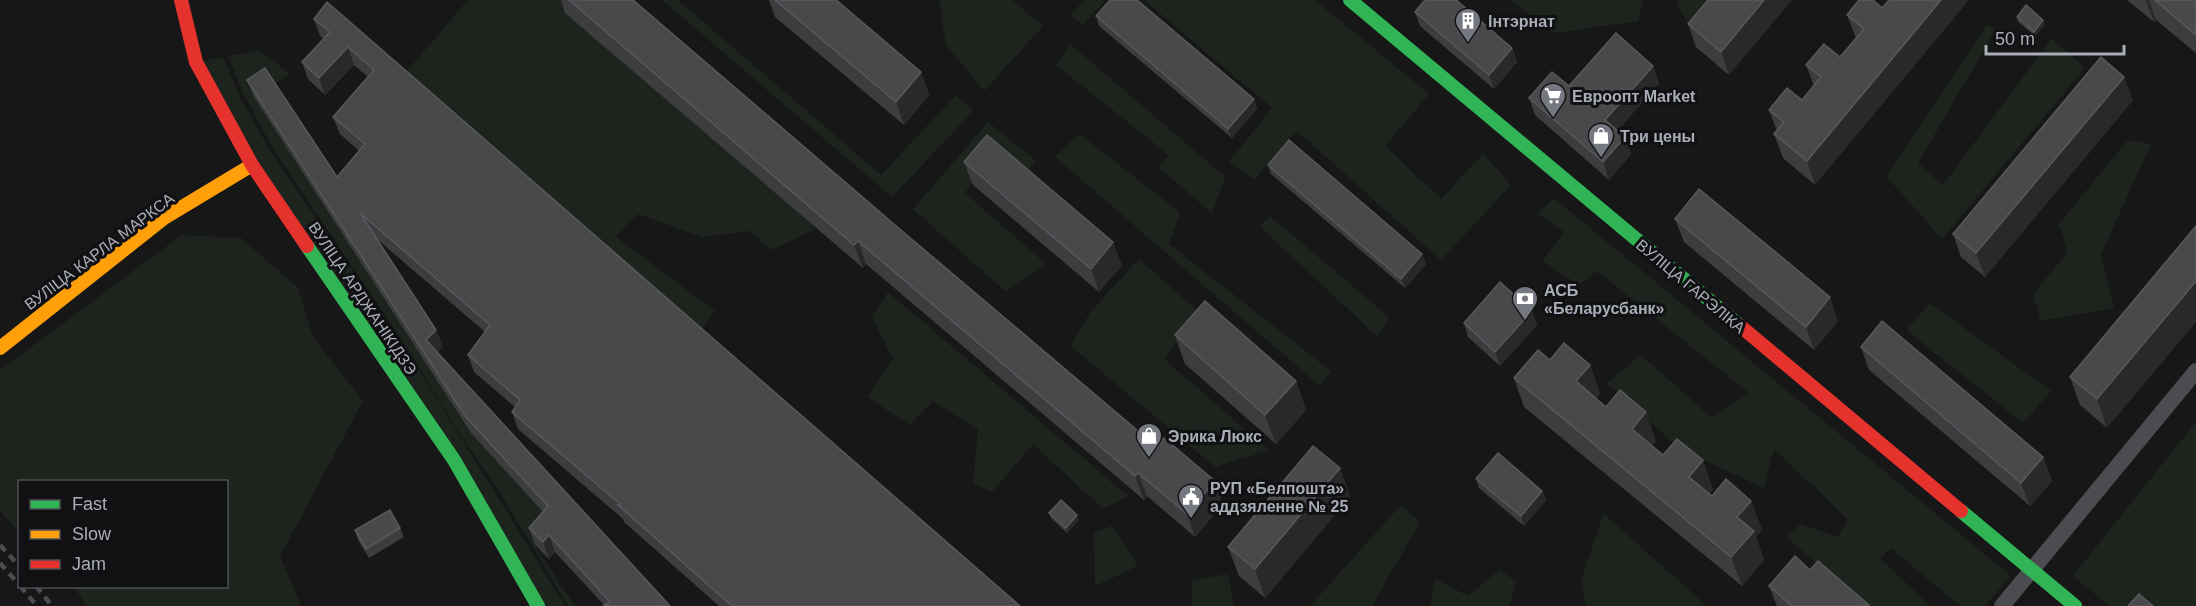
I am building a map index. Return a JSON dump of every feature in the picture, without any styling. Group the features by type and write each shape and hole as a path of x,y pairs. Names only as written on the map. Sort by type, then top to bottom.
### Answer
{"main road":[{"name":"ВУЛІЦА АРДЖАНІКІДЗЭ","path":"181,0 196,62 252,165 454,460 538,606"},
{"name":"ВУЛІЦА ГАРЭЛІКА","path":"1350,0 2075,606"},
{"name":"ВУЛІЦА КАРЛА МАРКСА","path":"0,348 164,218 252,165"}],"street":[{"path":"2002,606 2196,371"}],"shaded area":[{"path":"468,0 576,0 816,229 771,250 750,231 703,237 637,214 616,237 715,311 696,336 401,78"},
{"path":"662,0 678,0 881,175 956,95 974,110 892,197"},
{"path":"939,0 1012,0 1043,26 984,91 946,45"},
{"path":"1084,0 1106,0 1083,25 1071,15"},
{"path":"1144,0 1315,0 1429,94 1385,146 1441,199 1483,154 1511,185 1441,260 1297,131 1255,179 1229,162 1272,108"},
{"path":"1511,0 1643,0 1638,21 1554,33"},
{"path":"1678,0 1719,0 1694,31 1676,5"},
{"path":"1987,25 1996,29 1918,163 1943,185 2052,38 2085,68 1942,239 1886,176"},
{"path":"1070,44 1225,177 1212,213 1158,167 1169,155 1056,65"},
{"path":"259,50 290,74 254,97 471,433 554,523 535,546 575,606 568,606 500,493 452,422 407,348 273,149 243,93 228,56"},
{"path":"223,57 240,97 271,152 406,349 565,606 538,606 196,62"},
{"path":"988,122 1036,161 1027,170 993,148 965,193 1046,264 1005,291 913,209"},
{"path":"1079,134 1180,212 1169,244 1331,371 1320,386 1055,157"},
{"path":"2128,140 2151,144 2101,254 2114,308 2041,321 2033,294 2068,252 2059,224"},
{"path":"1554,198 2011,576 1985,606 1960,606 1891,548 1880,559 1931,606 1866,606 1786,537 1801,524 1837,537 1848,519 1774,449 1764,488 1680,449 1607,383 1641,355 1711,417 1749,393 1597,271 1579,285 1542,261 1564,232 1538,214"},
{"path":"1270,216 1389,317 1378,337 1260,227"},
{"path":"182,235 241,238 298,288 313,337 363,401 280,556 301,606 87,606 75,588 228,588 228,480 18,480 18,530 0,511 0,370"},
{"path":"1139,259 1200,313 1164,359 1269,450 1215,467 1071,346 1091,311"},
{"path":"888,292 1128,496 1103,509 1033,444 992,492 973,484 978,430 933,401 910,425 867,397 893,359 872,317"},
{"path":"1930,303 2051,391 2023,423 1906,330"},
{"path":"2196,422 2196,606 2110,606 2073,576"},
{"path":"1401,505 1420,522 1372,606 1310,606"},
{"path":"1603,514 1707,606 1586,606 1581,581"},
{"path":"1112,526 1138,566 1095,586 1094,533"},
{"path":"1499,570 1516,581 1509,606 1430,606 1435,579 1468,596"},
{"path":"1228,574 1234,606 1192,606 1192,580"}],"building":[{"path":"569,0 633,0 1157,447 1164,438 1215,481 1187,514 1138,473 1135,476 858,241 854,245"},
{"path":"775,0 836,0 921,72 896,102"},
{"path":"1110,0 1137,0 1254,99 1228,129 1096,16"},
{"name":"Інтэрнат","path":"1425,0 1456,0 1512,48 1489,75 1415,12"},
{"path":"1708,0 1764,0 1721,52 1688,24"},
{"path":"1859,0 1873,0 1882,8 1889,0 1941,0 1807,161 1774,134 1784,122 1769,110 1787,88 1802,100 1821,77 1806,65 1824,44 1840,57 1864,29 1847,15"},
{"path":"2155,0 2196,0 2196,35"},
{"path":"327,2 1020,606 732,606 618,505 620,504 512,412 520,400 468,355 490,325 360,213 436,330 426,340 670,606 603,606 610,602 549,535 543,542 529,528 548,506 465,416 247,80 265,68 337,177 365,144 333,117 374,70 348,47 319,78 302,62 330,32 314,19"},
{"path":"2026,5 2043,20 2034,32 2017,17"},
{"path":"1616,33 1653,66 1605,120 1625,137 1603,162 1529,98 1552,72 1569,86"},
{"path":"2101,57 2124,77 1976,253 1953,234"},
{"path":"987,135 1113,242 1091,269 964,162"},
{"path":"1289,140 1422,254 1401,279 1268,165"},
{"path":"1699,189 1830,297 1806,327 1675,219"},
{"path":"2196,226 2196,281 2097,399 2070,377"},
{"path":"1500,282 1532,311 1495,352 1464,323"},
{"path":"1205,301 1296,381 1265,415 1175,335"},
{"path":"1882,321 2043,457 2021,483 1861,347"},
{"path":"1564,343 1590,365 1576,381 1606,407 1620,390 1646,412 1632,429 1663,455 1677,439 1703,460 1689,477 1712,496 1726,479 1751,501 1737,517 1754,531 1731,557 1514,378 1538,350 1550,360"},
{"path":"1313,446 1340,468 1255,569 1228,547"},
{"path":"1498,453 1542,491 1521,516 1476,479"},
{"path":"1061,500 1077,515 1066,528 1049,513"},
{"path":"390,510 400,528 366,549 355,530"},
{"path":"1795,556 1810,570 1818,561 1869,605 1792,606 1769,586"},
{"path":"2139,594 2153,606 2128,606"}],"railway":[{"path":"0,545 18,565"},
{"path":"0,563 18,584"},
{"path":"22,588 37,606"},
{"path":"38,588 52,606"}],"traffic: fast":[{"path":"1350,0 1739,325"},
{"path":"307,246 454,460 538,606"},
{"path":"1961,511 2075,606"}],"traffic: slow":[{"path":"0,348 164,218 252,165"}],"traffic: jam":[{"path":"181,0 196,62 252,165 307,246"},
{"path":"1739,325 1961,511"}],"place":[{"name":"Інтэрнат","path":"1468,44"},
{"name":"Евроопт Market","path":"1553,119"},
{"name":"Три цены","path":"1601,159"},
{"name":"АСБ «Беларусбанк»","path":"1525,322"},
{"name":"Эрика Люкс","path":"1149,459"},
{"name":"РУП «Белпошта» аддзяленне № 25","path":"1191,520"}]}
